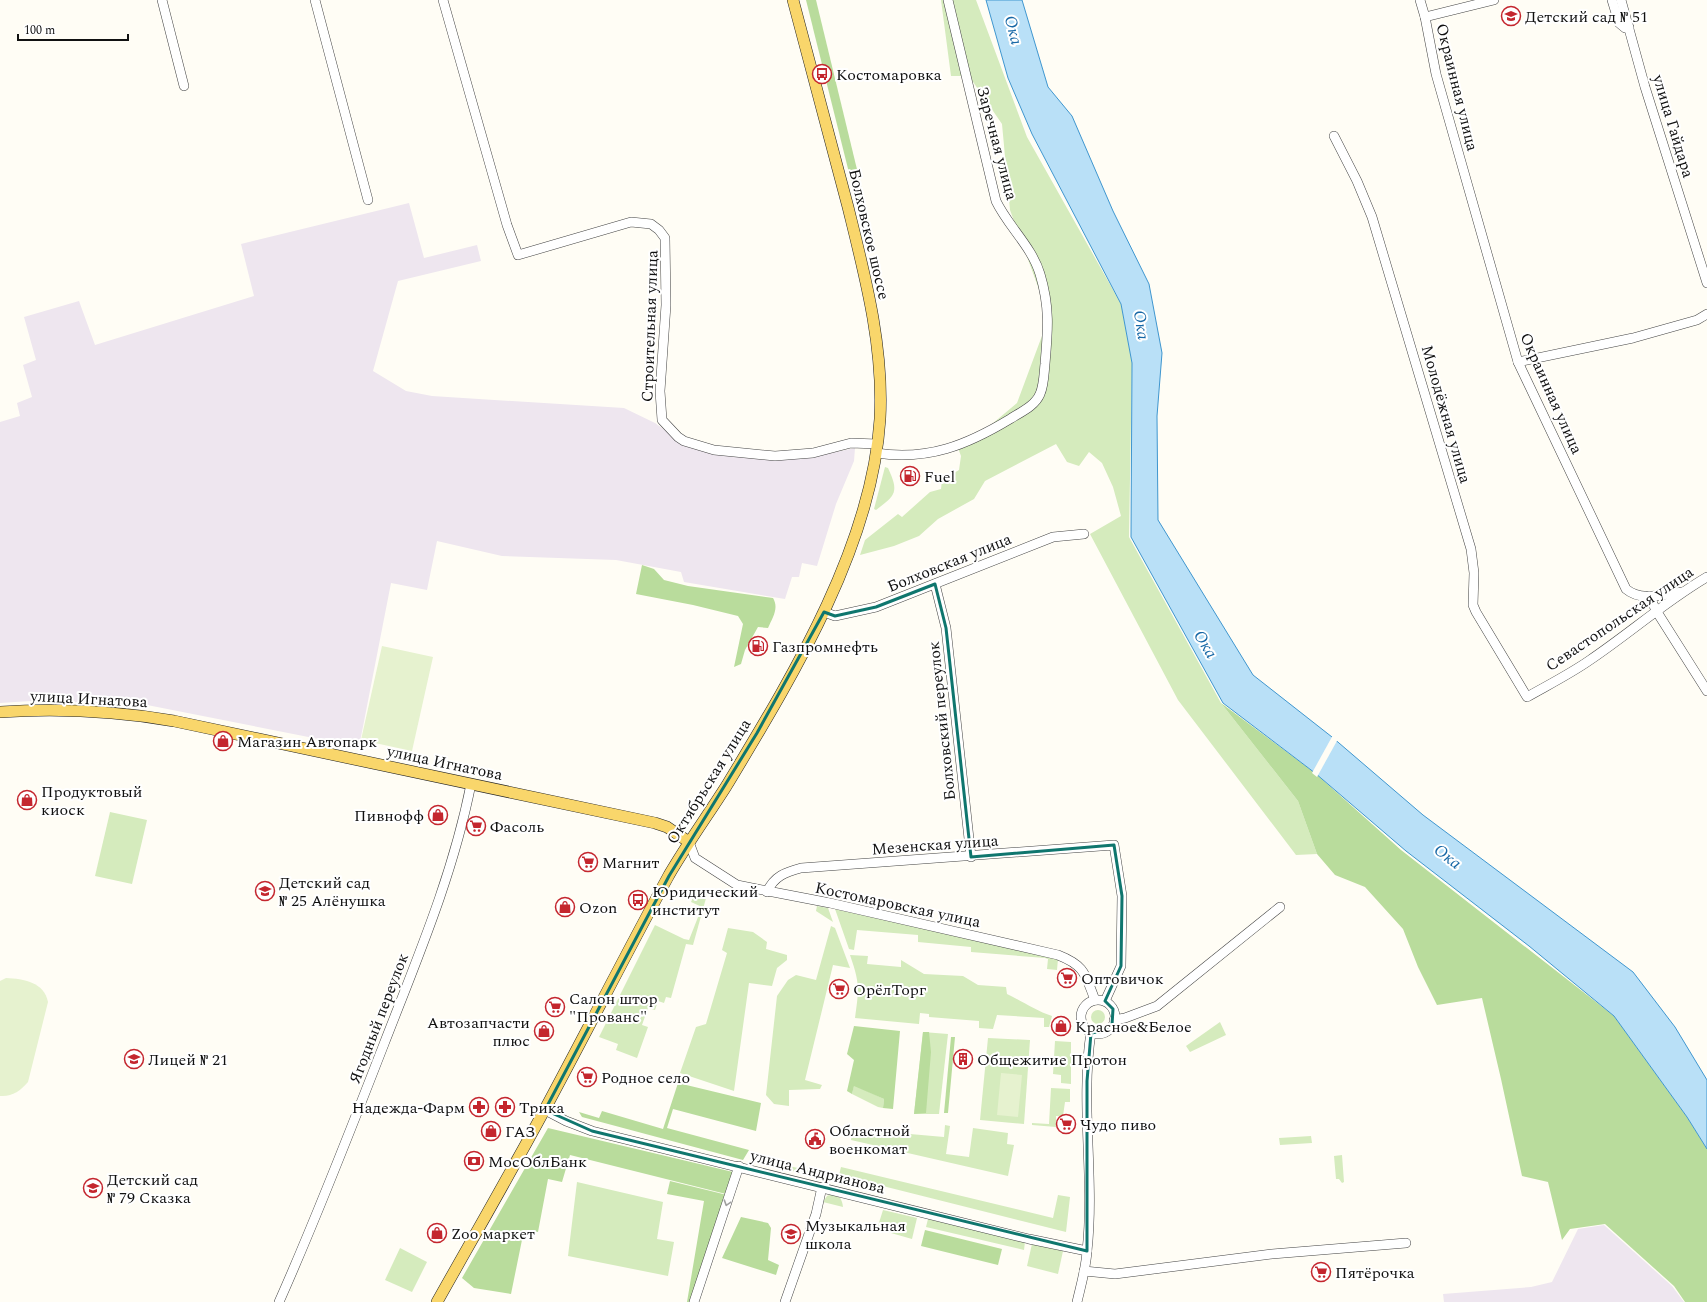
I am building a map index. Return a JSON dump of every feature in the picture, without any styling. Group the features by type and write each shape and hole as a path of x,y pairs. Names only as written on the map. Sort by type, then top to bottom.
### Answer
{"main road":[{"name":"Болховское шоссе","path":"793,0 826,122 869,300 879,365 880,405 871,480"},
{"name":"Октябрьская улица","path":"437,1302 545,1110 669,876 757,733 824,612 848,555 871,480"},
{"name":"улица Игнатова","path":"0,712 44,710 132,713 655,823 667,827 689,842"}],"street":[{"path":"162,0 184,86"},
{"path":"314,0 368,200"},
{"name":"Строительная улица","path":"443,0 505,218 518,255 631,222 652,224 665,238 666,305 660,391 662,420 672,431 684,441 714,450 775,456 813,453 851,443 876,448"},
{"name":"Заречная улица","path":"876,448 896,455 922,455 953,448 981,436 1032,405 1040,393 1048,328 1048,305 1040,272 1026,246 1002,214 996,201 948,0"},
{"name":"Окраинная улица","path":"1420,0 1425,17 1436,74 1518,362 1626,589 1632,594 1639,596 1682,592"},
{"path":"1425,17 1494,0"},
{"path":"1612,0 1619,23 1625,28 1629,27"},
{"name":"улица Гайдара","path":"1621,0 1646,87 1707,283"},
{"name":"Молодёжная улица","path":"1334,136 1357,181 1372,217 1418,367 1471,548 1474,573 1474,605 1476,612 1527,697"},
{"path":"1518,362 1633,338 1697,320 1707,314"},
{"name":"Болховская улица","path":"824,612 836,616 876,607 1053,537 1084,534"},
{"name":"Севастопольская улица","path":"1527,697 1589,661 1682,592 1707,577"},
{"name":"Болховский переулок","path":"936,584 946,628 971,857"},
{"path":"1649,596 1657,612 1707,691"},
{"name":"Ягодный переулок","path":"279,1302 329,1183 437,906 455,855 471,784"},
{"name":"Костомаровская улица","path":"689,842 695,858 736,884 768,892 830,903 1058,955 1072,961 1083,970 1094,1000"},
{"name":"Мезенская улица","path":"768,892 771,884 779,876 802,868 971,857 1114,845 1122,896 1122,966 1105,1002"},
{"path":"1114,1020 1125,1018 1157,1006 1280,906"},
{"path":"1094,1000 1105,1002 1113,1009 1114,1020 1110,1028 1106,1031 1101,1033 1091,1032 1083,1024 1082,1013 1087,1004 1094,1000"},
{"path":"1077,1302 1088,1251 1087,1081 1091,1032"},
{"name":"улица Андрианова","path":"545,1110 566,1121 592,1131 739,1166 1029,1239 1088,1251"},
{"path":"694,1302 739,1166"},
{"path":"785,1302 816,1214 822,1187"},
{"path":"1084,1271 1115,1274 1272,1254 1406,1243"}],"highlighted area":[{"path":"935,584 946,628 971,857 1114,845 1122,896 1121,966 1105,1001 1113,1009 1112,1025 1105,1031 1091,1033 1087,1081 1087,1251 592,1131 545,1110 669,876 757,733 824,612 835,616 876,607"}],"shaded area":[{"path":"409,203 424,258 477,245 481,261 398,281 373,371 406,391 432,396 624,408 655,423 686,445 821,455 855,448 854,461 836,504 817,566 802,563 799,577 792,577 785,599 684,582 681,572 616,560 502,556 437,541 427,590 391,583 359,747 142,704 31,701 0,703 0,422 20,416 17,403 32,397 23,365 36,360 24,317 79,301 95,345 254,296 241,244"},
{"path":"1604,1225 1672,1286 1684,1302 1444,1302 1443,1294 1531,1287 1552,1282 1578,1229"}],"green space":[{"path":"806,0 816,0 869,219 861,221"},
{"path":"941,0 976,0 1027,137 1121,304 1132,363 1129,537 1221,703 1298,801 1317,854 1296,855 1178,700 1090,534 1121,516 1113,487 1102,463 1089,452 1079,466 1067,462 1056,444 985,481 974,499 938,519 919,536 894,546 860,555 865,540 898,514 902,517 930,492 941,489 942,480 959,470 961,456 958,448 967,445 1017,403 1049,317 1010,210 1002,124 969,76 951,76"},
{"path":"885,467 888,468 894,483 894,492 888,500 876,510 874,509"},
{"path":"642,565 654,569 664,580 688,586 773,598 775,602 775,609 768,628 758,627 745,650 741,664 734,667 743,624 738,616 693,605 636,594"},
{"path":"382,646 433,657 412,751 361,740"},
{"path":"1221,703 1315,773 1401,850 1614,1016 1687,1117 1707,1149 1707,1302 1685,1302 1674,1286 1605,1224 1570,1229 1562,1240 1548,1182 1522,1176 1482,998 1437,1005 1418,967 1403,929 1365,887 1335,875 1317,854 1298,801"},
{"path":"110,812 147,820 132,884 95,876"},
{"path":"697,889 708,891 693,945 686,944 671,998 666,997 664,1003 658,1001 655,1010 648,1008 642,1025 648,1027 637,1058 616,1050 618,1044 599,1037 655,925 689,940 702,907 691,902"},
{"path":"817,906 828,908 833,922 816,911"},
{"path":"835,909 1058,959 1057,970 1047,969 1048,959 1045,958 971,952 971,947 918,942 918,935 857,930 854,950 849,949"},
{"path":"831,926 835,928 850,968 833,965 805,1080 822,1085 820,1089 789,1090 789,1106 774,1104 766,1095 777,996 788,980 796,975 816,980"},
{"path":"728,928 753,932 767,942 766,949 787,955 787,960 777,968 772,986 749,983 734,1091 680,1073 696,1027 706,1024 727,953 722,950"},
{"path":"850,955 868,956 867,964 901,967 901,960 924,974 963,976 978,985 1006,987 1007,994 1052,1016 1049,1027 1044,1027 1044,1018 997,1015 993,1029 979,1028 979,1021 929,1017 929,1014 920,1013 919,1024 855,1018 858,986 856,973"},
{"path":"6,978 20,979 38,986 46,995 48,1002 28,1082 16,1093 8,1096 0,1096 0,981"},
{"path":"1098,1010 1103,1012 1105,1017 1103,1022 1098,1024 1093,1022 1091,1017 1093,1012"},
{"path":"1220,1022 1226,1035 1190,1052 1186,1046"},
{"path":"854,1026 900,1031 893,1109 883,1108 884,1099 854,1086 852,1094 847,1091 854,1060 847,1054"},
{"path":"923,1032 948,1034 939,1114 914,1114"},
{"path":"923,1032 929,1032 931,1052 926,1113 914,1114"},
{"path":"951,1037 955,1037 948,1113 944,1113"},
{"path":"988,1038 1030,1040 1024,1124 980,1120"},
{"path":"1055,1041 1071,1042 1071,1084 1061,1083 1061,1075 1053,1074"},
{"path":"1001,1073 1022,1075 1018,1117 997,1115"},
{"path":"678,1083 761,1103 756,1131 673,1109 667,1128 749,1150 743,1160 582,1117 579,1112 599,1118 602,1111 663,1129"},
{"path":"854,1085 884,1099 883,1108 852,1094"},
{"path":"1051,1088 1070,1089 1070,1102 1065,1102 1063,1116 1056,1116 1056,1127 1032,1125 1032,1123 1049,1124"},
{"path":"945,1125 950,1126 946,1154 969,1157 973,1128 1008,1133 1007,1144 1014,1145 1008,1176 851,1140 853,1129 944,1137"},
{"path":"548,1128 733,1172 726,1194 570,1155 562,1182 548,1179 538,1232 524,1230 511,1294 474,1288 462,1278"},
{"path":"1311,1136 1312,1143 1280,1145 1279,1138"},
{"path":"1342,1155 1344,1182 1342,1183 1339,1179 1336,1179 1334,1156"},
{"path":"781,1164 831,1176 830,1180 780,1168"},
{"path":"841,1167 1053,1218 1058,1195 1070,1197 1066,1232 839,1175"},
{"path":"670,1181 727,1195 690,1302 687,1302 704,1201 667,1194"},
{"path":"577,1182 663,1202 657,1239 674,1242 668,1276 568,1256"},
{"path":"832,1194 840,1198 843,1207 823,1202 827,1196"},
{"path":"883,1210 917,1218 912,1239 877,1229"},
{"path":"741,1217 768,1223 771,1228 768,1260 779,1265 776,1275 722,1258"},
{"path":"928,1219 1025,1242 1024,1250 926,1227"},
{"path":"925,1230 1002,1249 998,1265 921,1246"},
{"path":"1032,1244 1063,1251 1058,1274 1027,1266"},
{"path":"400,1248 427,1262 412,1292 385,1280"}],"water":[{"name":"Ока","path":"986,0 1022,0 1048,87 1072,116 1113,211 1149,284 1162,353 1157,416 1158,520 1253,675 1332,737 1423,815 1633,972 1675,1027 1707,1080 1707,1149 1687,1117 1614,1016 1529,946 1406,851 1315,773 1223,703 1131,537 1132,363 1121,304 1032,134 1008,78"}],"pier":[{"path":"1333,735 1338,739 1317,777 1312,773"}],"place":[{"name":"Детский сад № 51","path":"1511,16"},
{"name":"Костомаровка","path":"822,74"},
{"name":"Fuel","path":"910,476"},
{"name":"Газпромнефть","path":"758,646"},
{"name":"Магазин Автопарк","path":"223,741"},
{"name":"Продуктовый киоск","path":"27,800"},
{"name":"Пивнофф","path":"438,815"},
{"name":"Фасоль","path":"476,826"},
{"name":"Магнит","path":"588,862"},
{"name":"Детский сад № 25 Алёнушка","path":"265,891"},
{"name":"Юридический институт","path":"638,900"},
{"name":"Ozon","path":"565,907"},
{"name":"Оптовичок","path":"1067,978"},
{"name":"ОрёлТорг","path":"839,989"},
{"name":"Салон штор \"Прованс\"","path":"555,1007"},
{"name":"Красное&Белое","path":"1061,1026"},
{"name":"Автозапчасти плюс","path":"544,1031"},
{"name":"Лицей № 21","path":"134,1059"},
{"name":"Общежитие Протон","path":"963,1059"},
{"name":"Родное село","path":"587,1077"},
{"name":"Надежда-Фарм","path":"479,1107"},
{"name":"Трика","path":"505,1107"},
{"name":"Чудо пиво","path":"1066,1124"},
{"name":"ГАЗ","path":"491,1131"},
{"name":"Областной военкомат","path":"815,1139"},
{"name":"МосОблБанк","path":"474,1161"},
{"name":"Детский сад № 79 Сказка","path":"93,1188"},
{"name":"Zoo маркет","path":"437,1233"},
{"name":"Музыкальная школа","path":"791,1234"},
{"name":"Пятёрочка","path":"1321,1272"}]}
